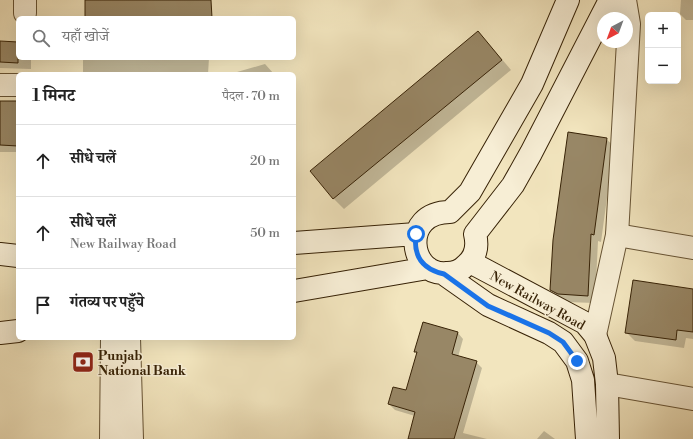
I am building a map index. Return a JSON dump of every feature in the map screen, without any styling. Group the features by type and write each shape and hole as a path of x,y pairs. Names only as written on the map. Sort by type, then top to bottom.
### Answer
{"main road":[{"path":"296,243 416,234 425,219 442,212 450,212 470,192 532,84 568,0"},
{"path":"296,291 436,271 454,273 463,269 474,256 477,241 475,234 513,185 610,0"},
{"path":"596,335 617,235 629,24 625,0"},
{"path":"0,86 16,85"},
{"name":"New Railway Road","path":"416,234 415,243 417,253 421,261 488,306 549,333 563,342 577,361 583,380 587,439"},
{"path":"617,235 693,248"},
{"path":"0,254 16,256"},
{"name":"New Railway Road","path":"470,262 585,323 596,335 604,358 607,384 608,439"},
{"path":"0,333 16,331"},
{"path":"111,439 112,340"},
{"path":"129,340 132,439"},
{"path":"607,384 693,399"}],"building":[{"path":"85,0 211,0 212,16 85,16"},
{"path":"478,31 502,60 333,199 310,171"},
{"path":"0,41 16,42 16,60 18,60 18,63 0,62"},
{"path":"0,101 16,101 16,146 0,145"},
{"path":"568,132 607,138 594,235 591,234 588,296 558,294 550,290 553,240"},
{"path":"633,280 693,289 693,332 677,330 676,340 625,333"},
{"path":"423,322 458,332 452,354 477,361 454,439 408,439 415,412 388,404 393,387 406,390 417,352 414,352"}],"place":[{"name":"Punjab National Bank","path":"83,362"}],"route":[{"path":"416,234 415,243 417,253 421,261 428,268 444,274 488,306 549,333 563,342 577,361"}]}
